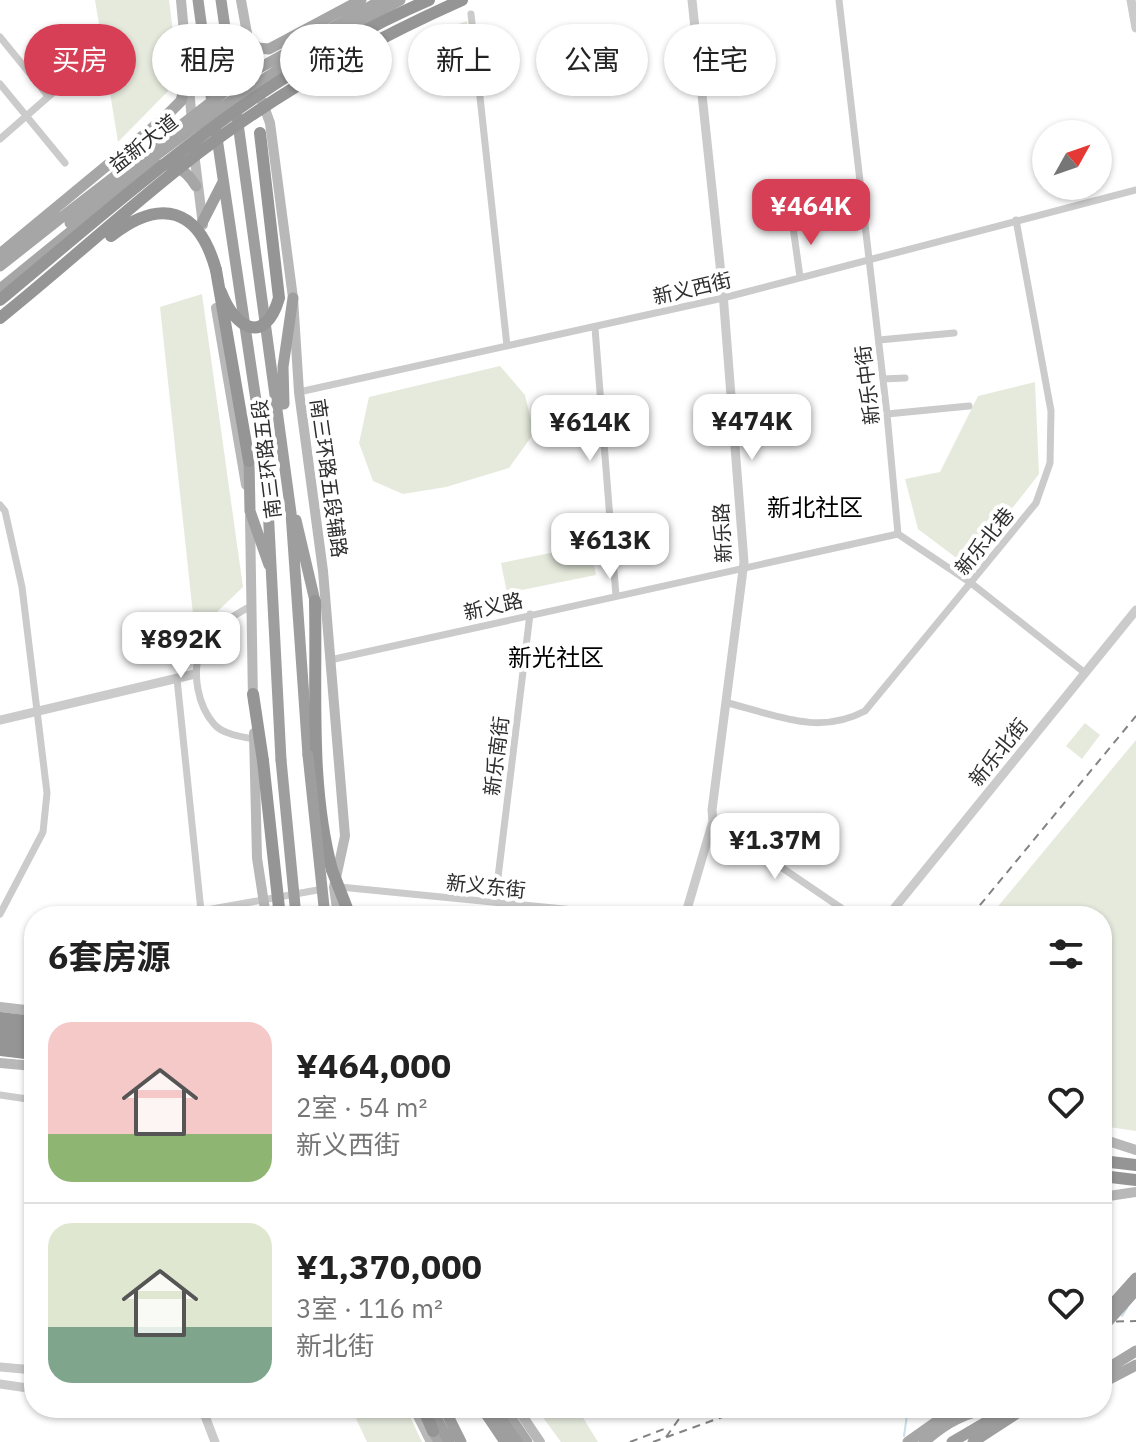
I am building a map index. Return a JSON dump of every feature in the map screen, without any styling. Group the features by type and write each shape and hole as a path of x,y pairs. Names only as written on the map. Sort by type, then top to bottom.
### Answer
{"highway":[{"name":"南三环路五段","path":"198,0 266,468 281,760 295,906"},
{"name":"南三环路五段","path":"221,0 290,503 308,755 324,906"},
{"path":"0,300 232,110 324,53 429,0"},
{"path":"0,318 185,163 264,108 366,46 462,0"},
{"path":"221,292 231,314 249,327 261,325 271,317 279,298 258,96"},
{"path":"202,223 224,182"},
{"path":"74,258 95,249 131,220 148,214 169,214 189,221 205,237 221,292 249,461 250,511 274,580"},
{"path":"285,460 283,367 293,298"},
{"path":"290,503 310,567 315,601 323,830 332,870 346,906"},
{"path":"253,694 279,906"},
{"path":"0,1018 24,1021"},
{"path":"0,1030 24,1033"},
{"path":"0,1039 24,1043"},
{"path":"0,1050 24,1053"},
{"path":"1112,1162 1136,1165"},
{"path":"1112,1177 1136,1180"},
{"path":"1112,1305 1136,1278"},
{"path":"1112,1317 1136,1290"},
{"path":"424,1418 435,1438"},
{"path":"436,1418 449,1442"},
{"path":"449,1418 461,1442"},
{"path":"489,1418 505,1442"},
{"path":"500,1418 517,1442"},
{"path":"952,1442 993,1418"},
{"path":"973,1442 1010,1418"}],"main road":[{"path":"181,0 184,24"},
{"name":"南三环路五段辅路","path":"241,0 245,24"},
{"path":"264,49 269,49 361,0"},
{"name":"益新大道","path":"0,280 66,220 245,76 382,0"},
{"name":"益新大道","path":"0,266 249,87 400,0"},
{"path":"0,254 172,111 182,96"},
{"path":"191,96 196,186 250,511 257,858 265,906"},
{"name":"南三环路五段辅路","path":"260,96 270,123 293,298 299,392 323,571 345,836 334,887 337,906"},
{"path":"0,289 148,169 161,163 171,164 185,170 196,186"},
{"path":"0,1007 24,1010"},
{"path":"0,1063 24,1065"},
{"path":"1112,1142 1136,1150"},
{"path":"1112,1196 1136,1192"},
{"path":"1112,1366 1136,1351"},
{"path":"1112,1378 1136,1365"},
{"path":"511,1418 527,1442"},
{"path":"524,1418 540,1442"},
{"path":"908,1442 942,1418"},
{"path":"924,1442 958,1418"}],"street":[{"name":"新乐路","path":"688,906 713,821 743,569 723,298 692,0"},
{"name":"新乐中街","path":"839,0 879,340 898,534"},
{"path":"1131,0 1136,28"},
{"path":"471,14 507,346"},
{"path":"0,37 24,66"},
{"path":"0,84 65,163"},
{"path":"0,139 48,96"},
{"name":"新义西街","path":"299,392 723,298 1136,190"},
{"path":"792,220 800,277"},
{"name":"新乐北巷","path":"728,703 814,725 844,722 865,711 1036,503 1050,463 1051,411 1016,220"},
{"path":"595,328 616,596"},
{"path":"879,340 954,333"},
{"path":"883,379 905,378"},
{"path":"887,414 969,406"},
{"path":"0,505 5,511 22,587 47,793 43,832 0,914"},
{"path":"898,534 971,583 1085,673"},
{"name":"新义路","path":"330,660 898,534"},
{"path":"251,606 222,622 201,650 195,674 200,695 214,725 238,737 254,739"},
{"name":"新乐北街","path":"896,906 1136,610"},
{"name":"新乐南街","path":"495,902 530,614"},
{"path":"0,720 195,674"},
{"name":"新义东街","path":"177,679 200,906"},
{"path":"713,821 838,906"},
{"name":"新义东街","path":"232,906 334,887 535,906"},
{"path":"0,1095 24,1099"},
{"path":"0,1367 24,1369"},
{"path":"0,1384 24,1388"},
{"path":"206,1418 215,1442"}],"shaded area":[{"path":"95,0 169,0 172,24 152,24 152,96 163,96 118,142 111,96 136,96 136,24 99,24"},
{"path":"202,294 243,587 195,633 160,307"},
{"path":"500,366 525,395 534,433 509,468 446,487 403,494 373,481 359,443 369,397"},
{"path":"1035,382 1039,474 967,566 918,529 905,479 940,472 978,396"},
{"path":"590,545 596,575 507,593 501,563"},
{"path":"1085,723 1100,735 1082,759 1066,746"},
{"path":"1136,740 1136,1131 1112,1127 1112,906 998,906"},
{"path":"356,1418 411,1418 422,1442 367,1442"},
{"path":"543,1418 583,1418 598,1442 561,1442"}],"waterway":[{"path":"1122,1316 1127,1308"},
{"path":"904,1436 907,1418"}],"railway":[{"path":"979,906 1136,716"},
{"path":"1112,1322 1136,1321"},
{"path":"666,1437 680,1418"},
{"path":"653,1442 719,1418"},
{"path":"630,1442 664,1429"}],"district":[{"name":"新北社区","path":"815,507"},
{"name":"新光社区","path":"556,657"}]}
